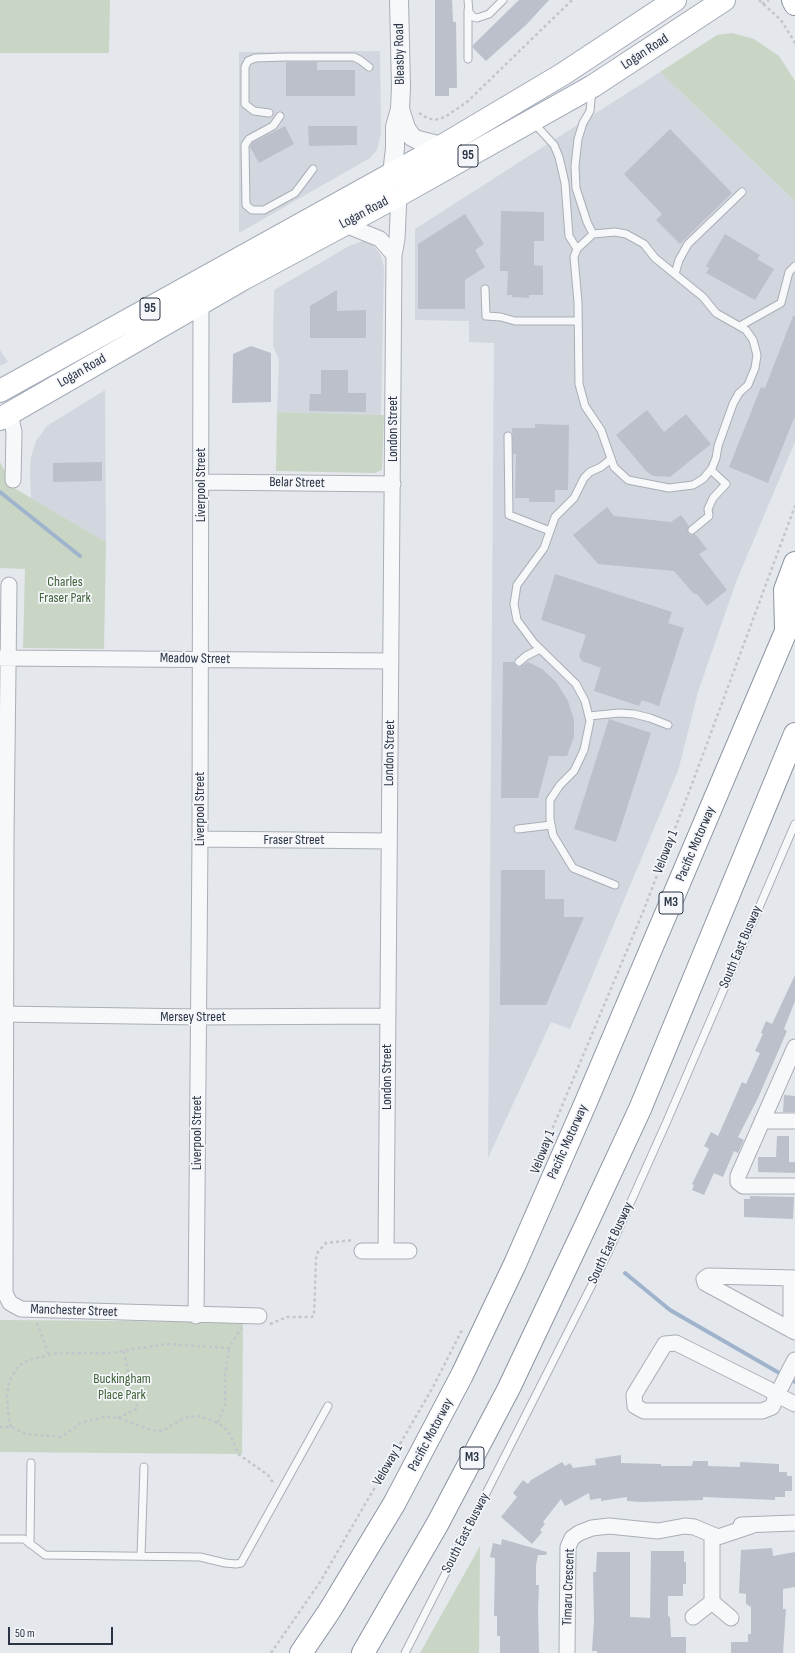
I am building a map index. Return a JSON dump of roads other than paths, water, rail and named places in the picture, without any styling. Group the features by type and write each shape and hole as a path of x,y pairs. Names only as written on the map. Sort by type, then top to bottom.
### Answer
{"main road":[{"name":"Logan Road","path":"0,391 442,146 563,74 676,0"},
{"name":"Logan Road","path":"5,416 201,303 343,224 399,195 593,86 724,0"},
{"path":"793,0 795,4"},
{"path":"786,630 785,590 795,563"},
{"name":"Pacific Motorway","path":"301,1653 330,1610 394,1504 462,1375 516,1264 795,610"},
{"name":"M3","path":"363,1653 438,1523 512,1381 640,1109 795,734"},
{"path":"770,796 795,767"}],"street":[{"name":"Bleasby Road","path":"392,174 395,148 395,127 400,109 401,67 399,0"},
{"name":"Bleasby Road","path":"400,109 406,128 412,137 442,146"},
{"name":"London Street","path":"386,1251 394,255 397,239 399,195"},
{"path":"343,224 380,239 394,255"},
{"name":"Liverpool Street","path":"196,1316 200,840 201,303"},
{"path":"5,416 14,432 12,480"},
{"name":"Belar Street","path":"201,482 393,484"},
{"name":"Manchester Street","path":"9,585 4,658 3,1014 5,1293 10,1303 21,1309 196,1316 254,1316"},
{"name":"Meadow Street","path":"4,658 391,661"},
{"name":"Fraser Street","path":"200,840 389,841"},
{"name":"Mersey Street","path":"3,1014 198,1017 387,1016"},
{"path":"793,1056 762,1121 738,1176 738,1182 743,1186 795,1186"},
{"path":"762,1121 795,1121"},
{"path":"360,1245 386,1251 409,1251"},
{"path":"708,1276 793,1278 793,1331 705,1283 704,1279 708,1276"},
{"path":"792,1365 780,1389 772,1406 762,1411 644,1411 635,1406 634,1395 665,1344 676,1343 780,1389 795,1404"},
{"path":"731,1618 712,1602 712,1536 724,1536 751,1526 795,1523"},
{"name":"Timaru Crescent","path":"567,1653 568,1547 572,1538 592,1528 609,1526 658,1531 674,1530 699,1539 712,1536"},
{"path":"694,1617 712,1602"}],"lane":[{"path":"468,3 473,17 482,18 489,14 503,0"},
{"path":"468,3 468,59"},
{"path":"269,113 254,111 245,104 245,67 248,61 261,58 286,57 354,57 369,67"},
{"path":"593,86 590,111 583,123 578,139 575,166 576,188 587,222 593,234"},
{"path":"280,116 273,126 249,139 246,145 246,205 252,210 264,210 296,193 313,169"},
{"path":"532,120 546,134 554,145 559,157 565,183 569,236 577,249"},
{"path":"675,274 679,260 688,244 742,192"},
{"path":"615,232 626,234 644,244 655,258 703,297 716,313 746,330 753,340 756,354 755,368 748,385 740,393 733,404 718,446 716,458 710,470 703,479 692,485 669,488 628,480 614,467 610,459 601,430 585,406 579,384 578,302 574,257 577,249 593,234 615,232"},
{"path":"740,326 781,303 789,272 795,266"},
{"path":"486,289 486,316 501,317 515,321 578,321"},
{"path":"508,436 509,515 550,531"},
{"path":"610,459 584,478 574,498 554,517 544,548 517,585 514,604 517,620 540,649 576,684 585,701 590,721 584,750 574,771 560,785 550,800 551,825 553,834 573,868 615,884"},
{"path":"692,530 709,516 708,509 712,498 726,484 710,470"},
{"path":"519,662 526,656 540,649"},
{"path":"589,716 619,713 634,714 650,718 668,726"},
{"name":"South East Busway","path":"405,1653 608,1253 667,1121 795,824"},
{"path":"518,829 551,825"},
{"path":"0,1539 24,1540 45,1555 204,1557 225,1563 236,1564 241,1562 328,1406"},
{"path":"30,1544 31,1463"},
{"path":"141,1556 144,1467"}],"waterway":[{"path":"0,492 80,556"},
{"path":"625,1273 670,1310 795,1382"}],"park label":[{"name":"Charles Fraser Park","path":"65,590"},
{"name":"Buckingham Place Park","path":"122,1388"}]}
